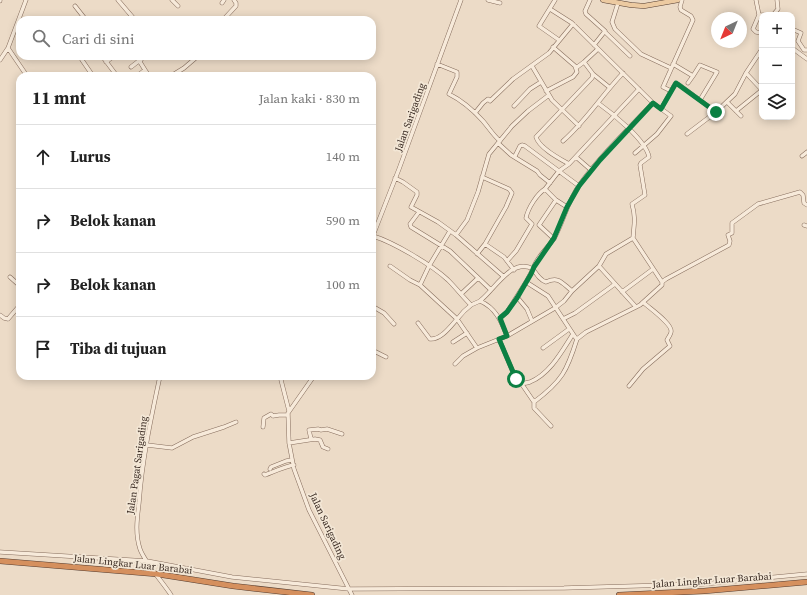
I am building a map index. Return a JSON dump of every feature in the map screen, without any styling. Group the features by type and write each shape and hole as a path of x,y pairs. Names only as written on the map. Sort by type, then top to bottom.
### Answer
{"highway":[{"name":"Jalan Lingkar Luar Barabai","path":"0,561 157,574 233,586 312,595"},
{"name":"Jalan Lingkar Luar Barabai","path":"619,595 704,591 807,582"}],"main road":[{"path":"603,0 644,6 678,0"}],"street":[{"path":"20,16 26,0"},
{"path":"118,0 132,16"},
{"path":"172,0 178,6"},
{"path":"227,16 236,6 234,0"},
{"name":"Jalan Sarigading","path":"376,227 461,0"},
{"path":"488,0 500,3"},
{"path":"555,0 539,26 560,40"},
{"path":"590,0 585,11 586,14 630,56"},
{"path":"671,91 663,87 693,20 691,16 681,10 680,7 682,0"},
{"path":"756,0 759,15 753,29 759,32"},
{"path":"776,12 778,9 777,0"},
{"path":"618,3 612,22 615,29 642,54 693,76"},
{"path":"75,6 83,16"},
{"path":"550,9 572,24 653,103 670,115 670,118 657,134 645,147 635,153"},
{"path":"476,113 483,103 488,99 490,100 513,79 542,58 560,40 572,24"},
{"path":"0,60 8,48 16,27"},
{"path":"795,30 801,33 798,41 804,50 807,50"},
{"path":"594,45 605,32"},
{"path":"553,47 576,68"},
{"path":"8,48 16,60"},
{"path":"546,91 573,77 576,73 576,68 598,49"},
{"path":"795,50 807,58"},
{"path":"687,134 728,102 735,94 746,73 759,54"},
{"path":"16,60 24,72"},
{"path":"82,60 90,72"},
{"path":"109,60 106,62 114,72"},
{"path":"131,67 139,60"},
{"path":"141,60 141,64 145,70 142,72"},
{"path":"177,72 193,60"},
{"path":"584,62 592,74 609,87"},
{"path":"437,64 457,72 458,77 448,93 460,100 476,113 499,142 515,156 537,171 540,176 550,183"},
{"path":"532,66 549,95 562,111 579,126"},
{"path":"688,83 700,66 717,72 700,100"},
{"path":"746,73 759,87"},
{"path":"570,164 558,158 542,146 536,138 592,78 592,74"},
{"path":"562,141 579,126 609,87 623,74"},
{"path":"514,106 530,89 541,82"},
{"path":"661,109 675,84 678,84 716,112"},
{"path":"508,261 516,251 532,224 526,218 529,209 542,191 559,171 570,164 639,89"},
{"path":"736,111 759,92"},
{"path":"456,235 467,220 489,154 512,126 528,111 549,95"},
{"path":"728,102 742,116"},
{"path":"598,103 614,115 628,129 645,147 649,155 649,158 640,164 645,195 632,204 635,211 633,238 662,282"},
{"path":"500,318 507,312 518,297 535,264 554,238 567,207 579,186 591,170 653,103"},
{"path":"515,156 520,146 525,146 579,186"},
{"path":"802,156 807,152"},
{"path":"576,157 591,170"},
{"path":"477,254 485,244 506,207 512,193 509,189 482,177"},
{"path":"395,178 417,192 417,195 410,206 438,222 456,235 503,276"},
{"path":"545,189 556,200 567,207"},
{"path":"534,402 554,386 565,373 577,338 636,307 662,285 662,282 729,245 730,241 728,235 732,233 732,223 758,204 800,192 803,195 804,203 807,205"},
{"path":"554,238 539,225 556,200"},
{"path":"419,212 410,225 450,251 491,290"},
{"path":"420,285 429,266 450,231"},
{"path":"455,364 463,356 477,348 507,336 555,308 564,301 572,291 598,266 609,252 633,238"},
{"path":"376,239 414,256 438,272 448,280 471,305"},
{"path":"485,244 504,257 514,270"},
{"path":"390,266 420,285 457,319 477,348"},
{"path":"418,323 432,340 452,326 471,305 480,301 503,276 525,266 533,269 538,277 545,282 556,279 572,291"},
{"path":"598,266 636,307"},
{"path":"622,292 653,269"},
{"path":"10,277 16,282"},
{"path":"461,294 478,278"},
{"path":"526,282 548,296 563,320 577,338"},
{"path":"563,320 615,284"},
{"path":"518,297 527,309 532,321"},
{"path":"480,301 494,310 500,318 507,336"},
{"path":"629,386 643,369 670,346 667,340 671,332 671,327 643,302"},
{"path":"376,308 384,313 394,324"},
{"path":"0,315 8,319 16,310"},
{"path":"544,348 569,328"},
{"path":"453,342 467,333"},
{"path":"521,383 538,379 559,355 573,334"},
{"path":"499,339 516,379 521,383 534,402 534,408 551,426"},
{"path":"376,352 386,357"},
{"name":"Jalan Pagat Sarigading","path":"159,380 141,482 137,528 143,556 157,574 170,595"},
{"path":"281,380 289,411"},
{"path":"263,427 264,418 271,414 273,416 287,415 311,380"},
{"name":"Jalan Sarigading","path":"287,415 292,460 309,510 352,595"},
{"path":"147,445 172,448 193,437 236,422"},
{"path":"311,439 309,430 321,430 327,428 342,434"},
{"path":"289,443 311,439 320,440 323,447 328,449"},
{"path":"270,469 271,467 292,460"},
{"path":"264,474 266,475 288,466 294,466"},
{"path":"0,552 147,561 232,577 349,589 564,588 703,584 807,574"}],"route":[{"path":"516,379 499,339 507,336 500,318 507,312 517,298 534,267 554,238 567,207 579,186 600,160 653,103 661,109 676,83 716,112"}]}
